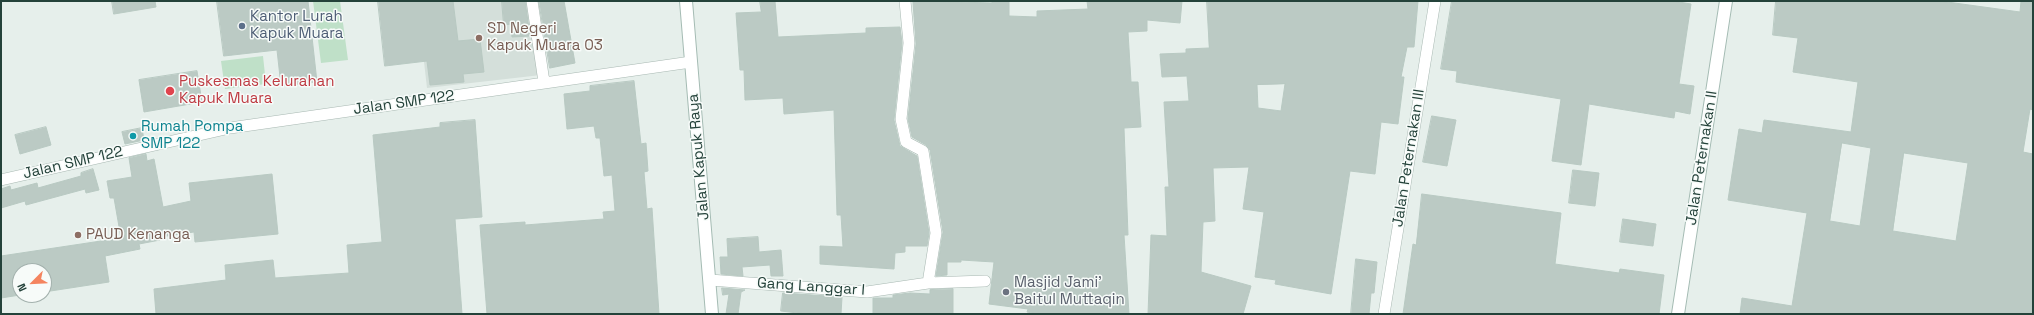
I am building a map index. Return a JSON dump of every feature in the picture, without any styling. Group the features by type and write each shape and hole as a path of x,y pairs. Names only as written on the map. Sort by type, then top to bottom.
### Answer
{"main road":[{"name":"Jalan Kapuk Raya","path":"686,1 712,314"},
{"name":"Jalan Peternakan II","path":"1678,314 1726,1"}],"street":[{"path":"532,1 544,82"},
{"path":"906,1 908,43 901,119 906,142 923,151 936,233 928,284"},
{"name":"Jalan Peternakan III","path":"1384,314 1434,1"},
{"name":"Jalan SMP 122","path":"1,180 230,128 691,62"},
{"name":"Gang Langgar I","path":"710,280 867,292 928,284 985,281"}],"shaded area":[{"name":"SD Negeri Kapuk Muara 03","path":"417,1 532,1 541,75 427,88"}],"green space":[{"path":"313,1 340,1 348,60 321,63"},
{"path":"263,56 266,84 225,89 221,61"}],"building":[{"path":"112,1 155,1 156,7 114,14"},
{"path":"217,1 308,1 317,82 281,86 277,50 224,56"},
{"path":"378,1 453,1 458,41 480,39 484,72 463,74 464,82 430,85 427,61 385,66"},
{"path":"502,1 525,1 530,36 512,37 511,24 504,25"},
{"path":"539,1 564,1 575,63 550,68"},
{"path":"760,1 775,1 778,37 866,33 866,28 900,27 902,43 894,120 900,146 917,156 929,233 927,246 905,246 905,252 895,253 894,269 820,264 820,246 843,247 841,215 837,215 834,110 784,114 783,98 745,100 744,70 740,70 736,13 761,12"},
{"path":"992,1 1009,1 1009,16 1037,17 1037,11 1088,9 1087,1 1182,1 1180,23 1147,20 1147,31 1128,32 1131,82 1138,82 1141,127 1124,128 1128,235 1124,235 1129,314 1037,314 1027,312 1028,309 989,304 994,262 961,260 961,262 947,262 947,275 936,276 943,232 930,150 926,145 912,137 908,119 916,44 913,2 992,3"},
{"path":"1207,1 1418,1 1414,47 1407,47 1401,77 1404,77 1398,124 1381,122 1375,174 1350,171 1331,294 1275,284 1276,280 1255,277 1264,212 1243,209 1249,167 1213,168 1215,221 1203,222 1201,272 1251,286 1243,314 1148,314 1151,235 1167,236 1165,187 1169,187 1164,102 1189,101 1187,76 1162,77 1160,54 1186,53 1186,49 1209,48","holes":["1285,84 1281,111 1258,108 1257,85"]},
{"path":"1452,1 1673,1 1691,4 1679,84 1694,86 1690,114 1675,111 1674,118 1589,104 1581,165 1552,161 1561,99 1456,82 1457,71 1441,69"},
{"path":"1776,1 1940,1 2020,12 2021,1 2033,1 2033,110 2030,109 2023,152 2033,154 2033,314 1740,314 1742,298 1792,306 1807,213 1728,200 1739,129 1762,133 1764,120 1851,132 1858,82 1793,72 1798,38 1773,35","holes":["1842,143 1871,148 1860,226 1830,221","1904,153 1968,163 1956,241 1893,231"]},
{"name":"Puskesmas Kelurahan Kapuk Muara","path":"197,71 202,102 144,112 139,80"},
{"path":"634,81 641,144 646,143 648,171 644,172 647,209 652,208 659,314 487,314 480,225 525,222 525,225 604,219 603,212 615,211 612,175 604,176 600,138 596,138 594,126 567,129 564,94 590,91 590,86"},
{"path":"1432,116 1456,120 1447,166 1423,162"},
{"path":"475,120 482,217 455,219 462,314 156,314 154,289 226,280 225,265 273,260 275,278 349,273 347,245 382,242 373,135 440,127 440,123"},
{"path":"46,127 51,145 20,154 15,135"},
{"name":"Rumah Pompa SMP 122","path":"142,128 144,140 125,144 122,132"},
{"path":"146,154 147,161 154,159 163,207 191,201 189,183 272,174 278,234 195,242 194,232 160,237 160,240 139,244 140,249 105,256 109,282 52,291 52,263 12,263 12,296 1,298 1,256 121,238 114,198 110,198 107,181 132,177 129,158"},
{"path":"93,169 99,190 86,193 85,189 26,205 25,201 1,208 1,189 10,186 11,190 37,183 38,188 81,176 81,173"},
{"path":"1573,170 1599,173 1595,206 1569,203"},
{"path":"1422,194 1561,213 1555,264 1619,273 1620,269 1664,275 1659,314 1403,314 1413,244 1416,245"},
{"path":"1623,219 1656,224 1653,246 1620,242"},
{"path":"758,237 759,252 781,250 783,276 771,276 770,265 742,267 743,276 721,274 720,257 728,257 727,239"},
{"path":"1356,259 1377,262 1374,293 1371,293 1369,314 1351,314"},
{"path":"722,288 745,290 741,292 738,314 726,314 729,294 723,295"},
{"path":"953,289 953,314 873,314 873,298 893,298 893,295 910,293 930,294 930,290"},
{"path":"783,293 842,297 841,314 806,314 781,311"}],"place":[{"name":"Kantor Lurah Kapuk Muara","path":"242,26"},
{"name":"SD Negeri Kapuk Muara 03","path":"479,38"},
{"name":"Puskesmas Kelurahan Kapuk Muara","path":"170,91"},
{"name":"Rumah Pompa SMP 122","path":"133,136"},
{"name":"PAUD Kenanga","path":"78,235"},
{"name":"Masjid Jami' Baitul Muttaqin","path":"1006,292"}]}
